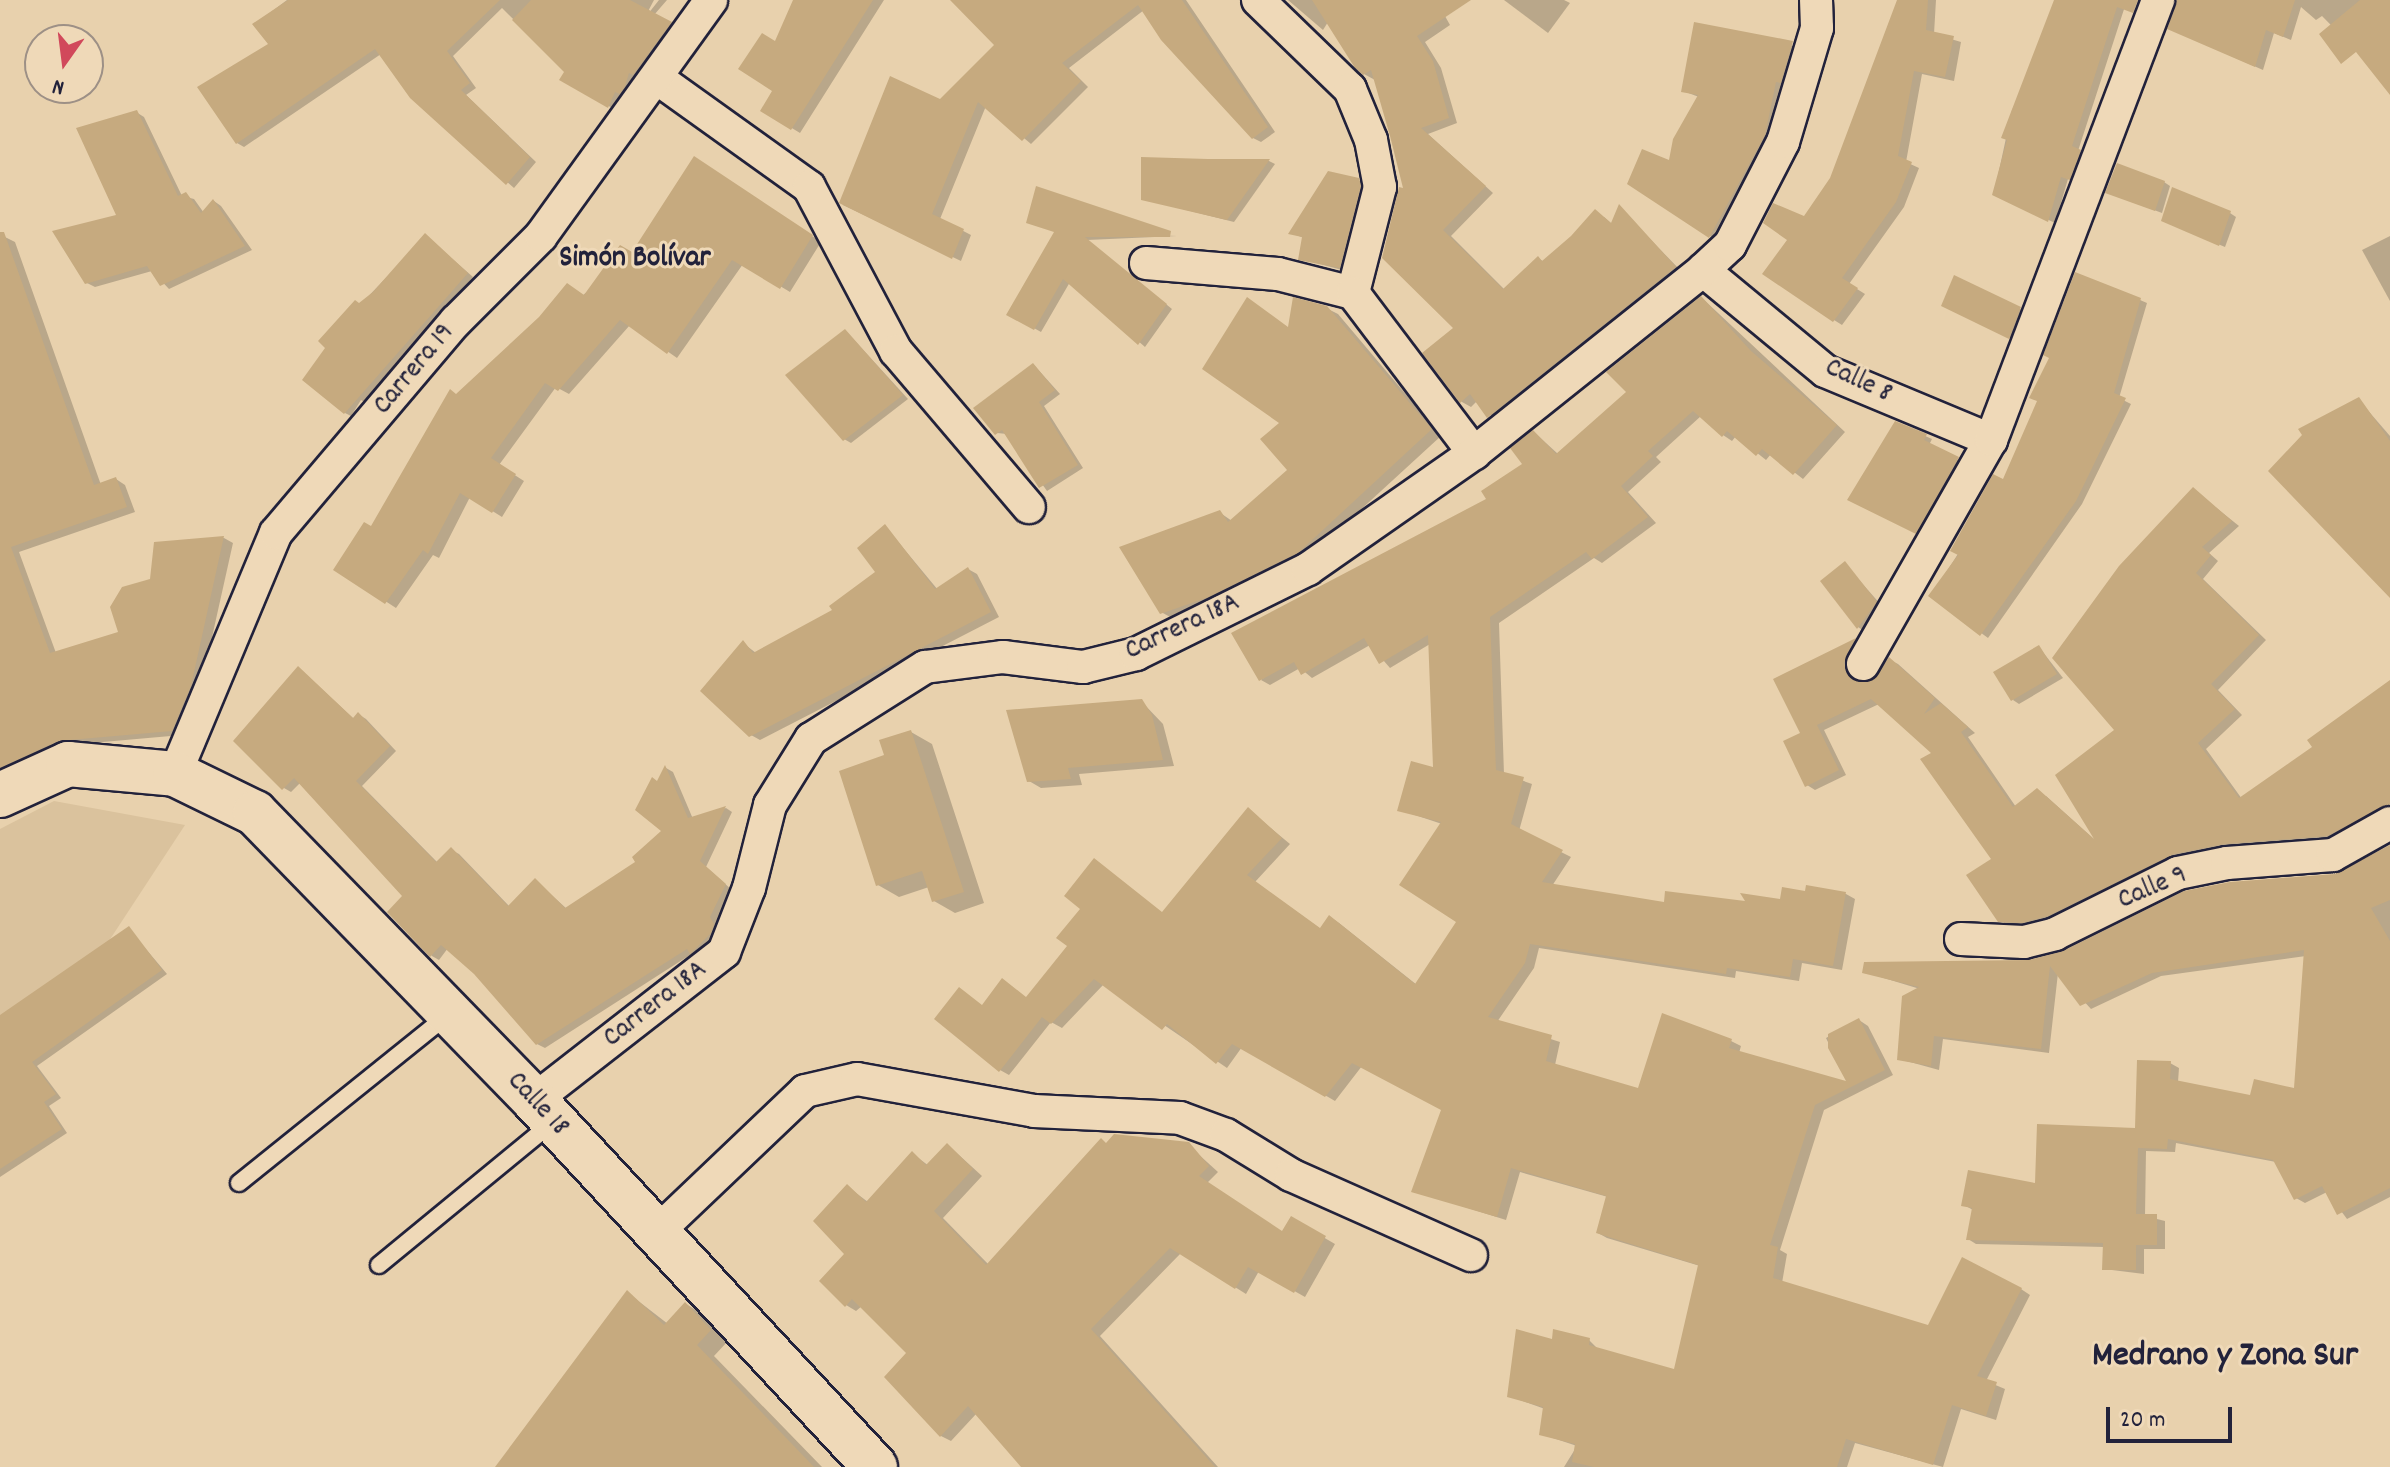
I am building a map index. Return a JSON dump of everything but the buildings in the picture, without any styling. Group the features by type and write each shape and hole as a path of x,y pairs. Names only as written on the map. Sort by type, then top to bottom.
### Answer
{"main road":[{"path":"0,795 68,764 175,774"},
{"name":"Calle 18","path":"175,774 255,813 544,1111 655,1234 875,1467"}],"street":[{"path":"1258,0 1350,89 1371,140 1380,187 1353,293"},
{"name":"Carrera 18A","path":"544,1111 724,952 749,888 770,805 811,739 925,667 1003,657 1083,667 1136,654 1308,569 1474,453 1703,270 1730,245 1783,142 1817,28 1816,0"},
{"path":"1863,664 1991,440 2158,0"},
{"name":"Carrera 19","path":"175,774 276,533 456,321 541,236 657,78 695,5"},
{"path":"657,78 809,187 896,351 1029,507"},
{"path":"1146,263 1278,274 1353,293 1474,453"},
{"name":"Calle 8","path":"1703,270 1825,371 1991,440"},
{"name":"Calle 9","path":"1961,939 2024,942 2055,934 2178,873 2227,863 2333,855 2390,823"},
{"path":"655,1234 805,1091 857,1079 1034,1111 1180,1118 1226,1135 1291,1175 1471,1255"}],"lane":[{"path":"239,1183 450,1013"},
{"path":"379,1265 544,1111"}],"shaded area":[{"path":"54,801 185,825 0,1107 0,829"}],"district":[{"name":"Simón Bolívar","path":"635,260"},
{"name":"Medrano y Zona Sur","path":"2225,1358"}]}
